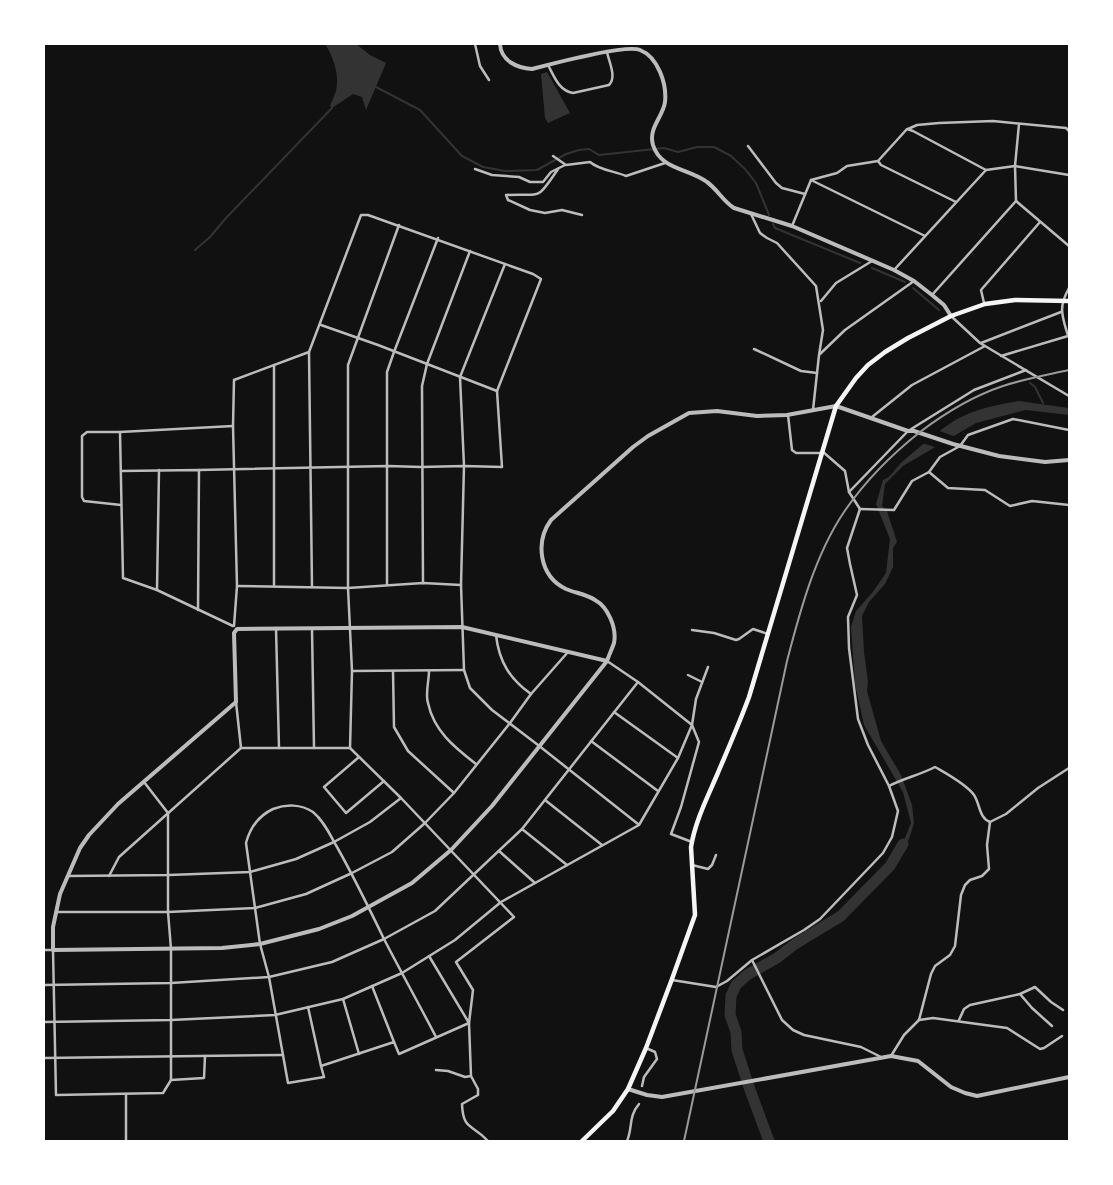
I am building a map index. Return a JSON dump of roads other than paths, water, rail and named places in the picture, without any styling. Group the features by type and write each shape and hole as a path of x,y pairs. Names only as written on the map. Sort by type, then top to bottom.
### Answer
{"main road":[{"path":"582,1141 613,1111 628,1089 672,980 694,915 692,842 704,804 737,730 768,634 836,406 868,365 908,338 951,316 984,304 1015,300 1069,301"}],"street":[{"path":"475,44 480,66 489,80"},
{"path":"500,44 500,49 505,58 513,65 532,69 607,52 639,49 651,56 665,88 664,103 653,128 653,145 666,163 699,176 710,183 727,203 734,208 792,226 894,270 914,281 944,305 951,316 980,343 1069,396"},
{"path":"548,65 561,87 566,92 573,93 609,85 613,77 607,52"},
{"path":"811,180 838,173 847,166 878,161 907,129 917,125 993,121 1066,128 1069,131"},
{"path":"932,295 1016,201 1015,166 1019,124"},
{"path":"907,129 986,170 1015,166 1069,175"},
{"path":"748,146 776,183 782,188 805,194"},
{"path":"554,156 566,165"},
{"path":"878,161 956,202"},
{"path":"475,169 492,176 520,177 530,182 543,182 552,172 566,165 590,162 595,167 616,171 626,176 666,163"},
{"path":"558,169 543,191 533,196 506,195 508,200 530,210 545,213 562,210 582,214"},
{"path":"894,270 986,170"},
{"path":"792,226 811,180"},
{"path":"811,180 925,236"},
{"path":"1016,201 1069,246"},
{"path":"751,214 760,232 778,243 816,286 823,330 822,344 818,355 813,410"},
{"path":"121,471 275,469 311,468 348,467 388,466 502,467 497,391 541,279 533,274 438,238 368,215 361,216 309,352 311,468 312,587"},
{"path":"984,304 982,290 1040,222"},
{"path":"350,748 352,671 348,588 348,364 399,225"},
{"path":"387,584 388,372 438,238"},
{"path":"423,584 422,386 427,364 470,251"},
{"path":"820,302 836,283 872,261"},
{"path":"505,264 460,377 464,466 461,585 464,670 470,688 482,701 639,824"},
{"path":"818,355 845,330 914,281"},
{"path":"1001,356 1068,336 1061,312 1063,300 1069,288"},
{"path":"980,343 1061,312"},
{"path":"320,325 497,391"},
{"path":"872,418 912,385 985,346"},
{"path":"754,349 801,371 817,374"},
{"path":"241,748 236,702 234,633 237,586 233,426 234,380 309,352"},
{"path":"274,365 274,585"},
{"path":"848,492 908,431 974,390 1026,370"},
{"path":"44,950 222,948 260,944 319,929 352,916 412,883 451,850 492,806 538,745 607,661 614,644 614,634 609,617 596,600 566,589 556,582 546,569 541,556 541,543 546,528 552,520 633,447 648,436 689,413 717,411 758,416 788,415 836,406 908,431 914,431 999,456 1045,462 1069,460"},
{"path":"788,415 792,450 796,453 822,452 846,471 848,492 860,510"},
{"path":"860,510 894,510 912,481 929,472 940,457 960,446 968,435 1013,419 1069,430"},
{"path":"121,505 84,501 82,497 82,436 87,432 233,426"},
{"path":"120,432 123,578 157,590 235,628 462,627 607,661 638,682 692,725 700,742 671,834 692,842"},
{"path":"157,590 159,470"},
{"path":"198,610 199,470"},
{"path":"929,472 948,488 985,490 1010,506 1032,501 1069,505"},
{"path":"672,980 716,987 727,981 753,961 820,918 882,853 892,838 898,811 890,785 868,745 858,719 849,648 848,617 857,595 848,548 860,510"},
{"path":"237,586 274,585 348,588 387,584 461,585"},
{"path":"276,628 279,748"},
{"path":"312,628 314,748"},
{"path":"692,630 714,633 736,640 753,629 768,634"},
{"path":"496,635 498,650 503,663 517,683 531,694"},
{"path":"55,912 168,912 255,908 306,894 392,852 425,823 454,793 510,724 531,694 569,651"},
{"path":"44,1022 172,1020 275,1015 343,999 402,973 455,940 501,902 639,824 678,758 692,725 696,699 708,667"},
{"path":"352,671 429,672 464,670"},
{"path":"393,671 394,727 408,751 454,793"},
{"path":"429,672 427,702 437,728 451,745 476,764"},
{"path":"688,675 702,682"},
{"path":"44,985 171,983 269,977 332,962 384,939 435,911 522,829 638,682"},
{"path":"144,782 168,813 168,912 171,949 172,1020 171,1080 163,1093 56,1095 53,927 55,912 66,876 80,848 106,816 144,782 236,702"},
{"path":"614,712 678,758"},
{"path":"591,741 658,791"},
{"path":"109,876 119,857 241,748 350,748 401,798 514,917 456,962 474,990 469,1023 471,1076 478,1089 478,1095 462,1104 463,1120 482,1134 488,1141"},
{"path":"360,757 324,787 346,813 384,781"},
{"path":"890,785 921,774 934,767 964,785 975,796 982,816 990,822"},
{"path":"990,822 1006,814 1038,788 1069,768"},
{"path":"66,876 250,872 296,859 334,842 370,822 401,798"},
{"path":"545,800 602,845"},
{"path":"308,1007 324,1077 288,1083 269,977 260,944 246,856 246,843 249,832 257,820 268,811 289,805 299,806 312,812 326,827 352,872 384,939 436,1037"},
{"path":"891,1056 904,1035 918,1020 935,966 950,955 955,946 961,895 965,885 970,880 982,876 989,869 987,845 990,822"},
{"path":"522,829 567,865"},
{"path":"500,851 535,883"},
{"path":"692,866 708,869 716,855"},
{"path":"429,956 469,1023"},
{"path":"753,961 782,1020 793,1030 804,1035 861,1047 881,1057"},
{"path":"372,986 399,1054 469,1023"},
{"path":"959,1020 964,1008 970,1005 1020,994 1035,987 1063,1010"},
{"path":"1020,994 1052,1026"},
{"path":"343,999 359,1054"},
{"path":"918,1020 933,1018 959,1020 1007,1028 1040,1048 1044,1048 1062,1036"},
{"path":"321,1066 394,1042"},
{"path":"642,1086 644,1077 658,1059 655,1052 646,1048"},
{"path":"44,1058 283,1055"},
{"path":"171,1080 204,1078 205,1056"},
{"path":"628,1089 662,1097 891,1056 918,1062 951,1087 977,1096 1069,1077"},
{"path":"436,1070 448,1071 465,1077 471,1076"},
{"path":"126,1094 126,1141"},
{"path":"627,1141 633,1111 639,1104"}],"waterway":[{"path":"376,87 420,110 462,156 483,167 505,171 537,170 566,154 579,150 589,149 599,155 664,148 678,152 697,147 714,147 731,156 745,169 756,183 769,215"},
{"path":"195,250 210,237 332,108"},
{"path":"773,224 775,228 860,263"},
{"path":"872,268 905,282"},
{"path":"913,288 939,310"},
{"path":"1030,383 1035,387 1043,403"},
{"path":"769,1141 737,1050 736,1032 730,1015 731,996 736,985 747,975 777,958 795,944 841,916 890,866 903,844"}],"railway":[{"path":"684,1141 787,661 803,603 825,546 844,512 870,479 920,432 949,412 992,390 1019,381 1069,370"}]}
